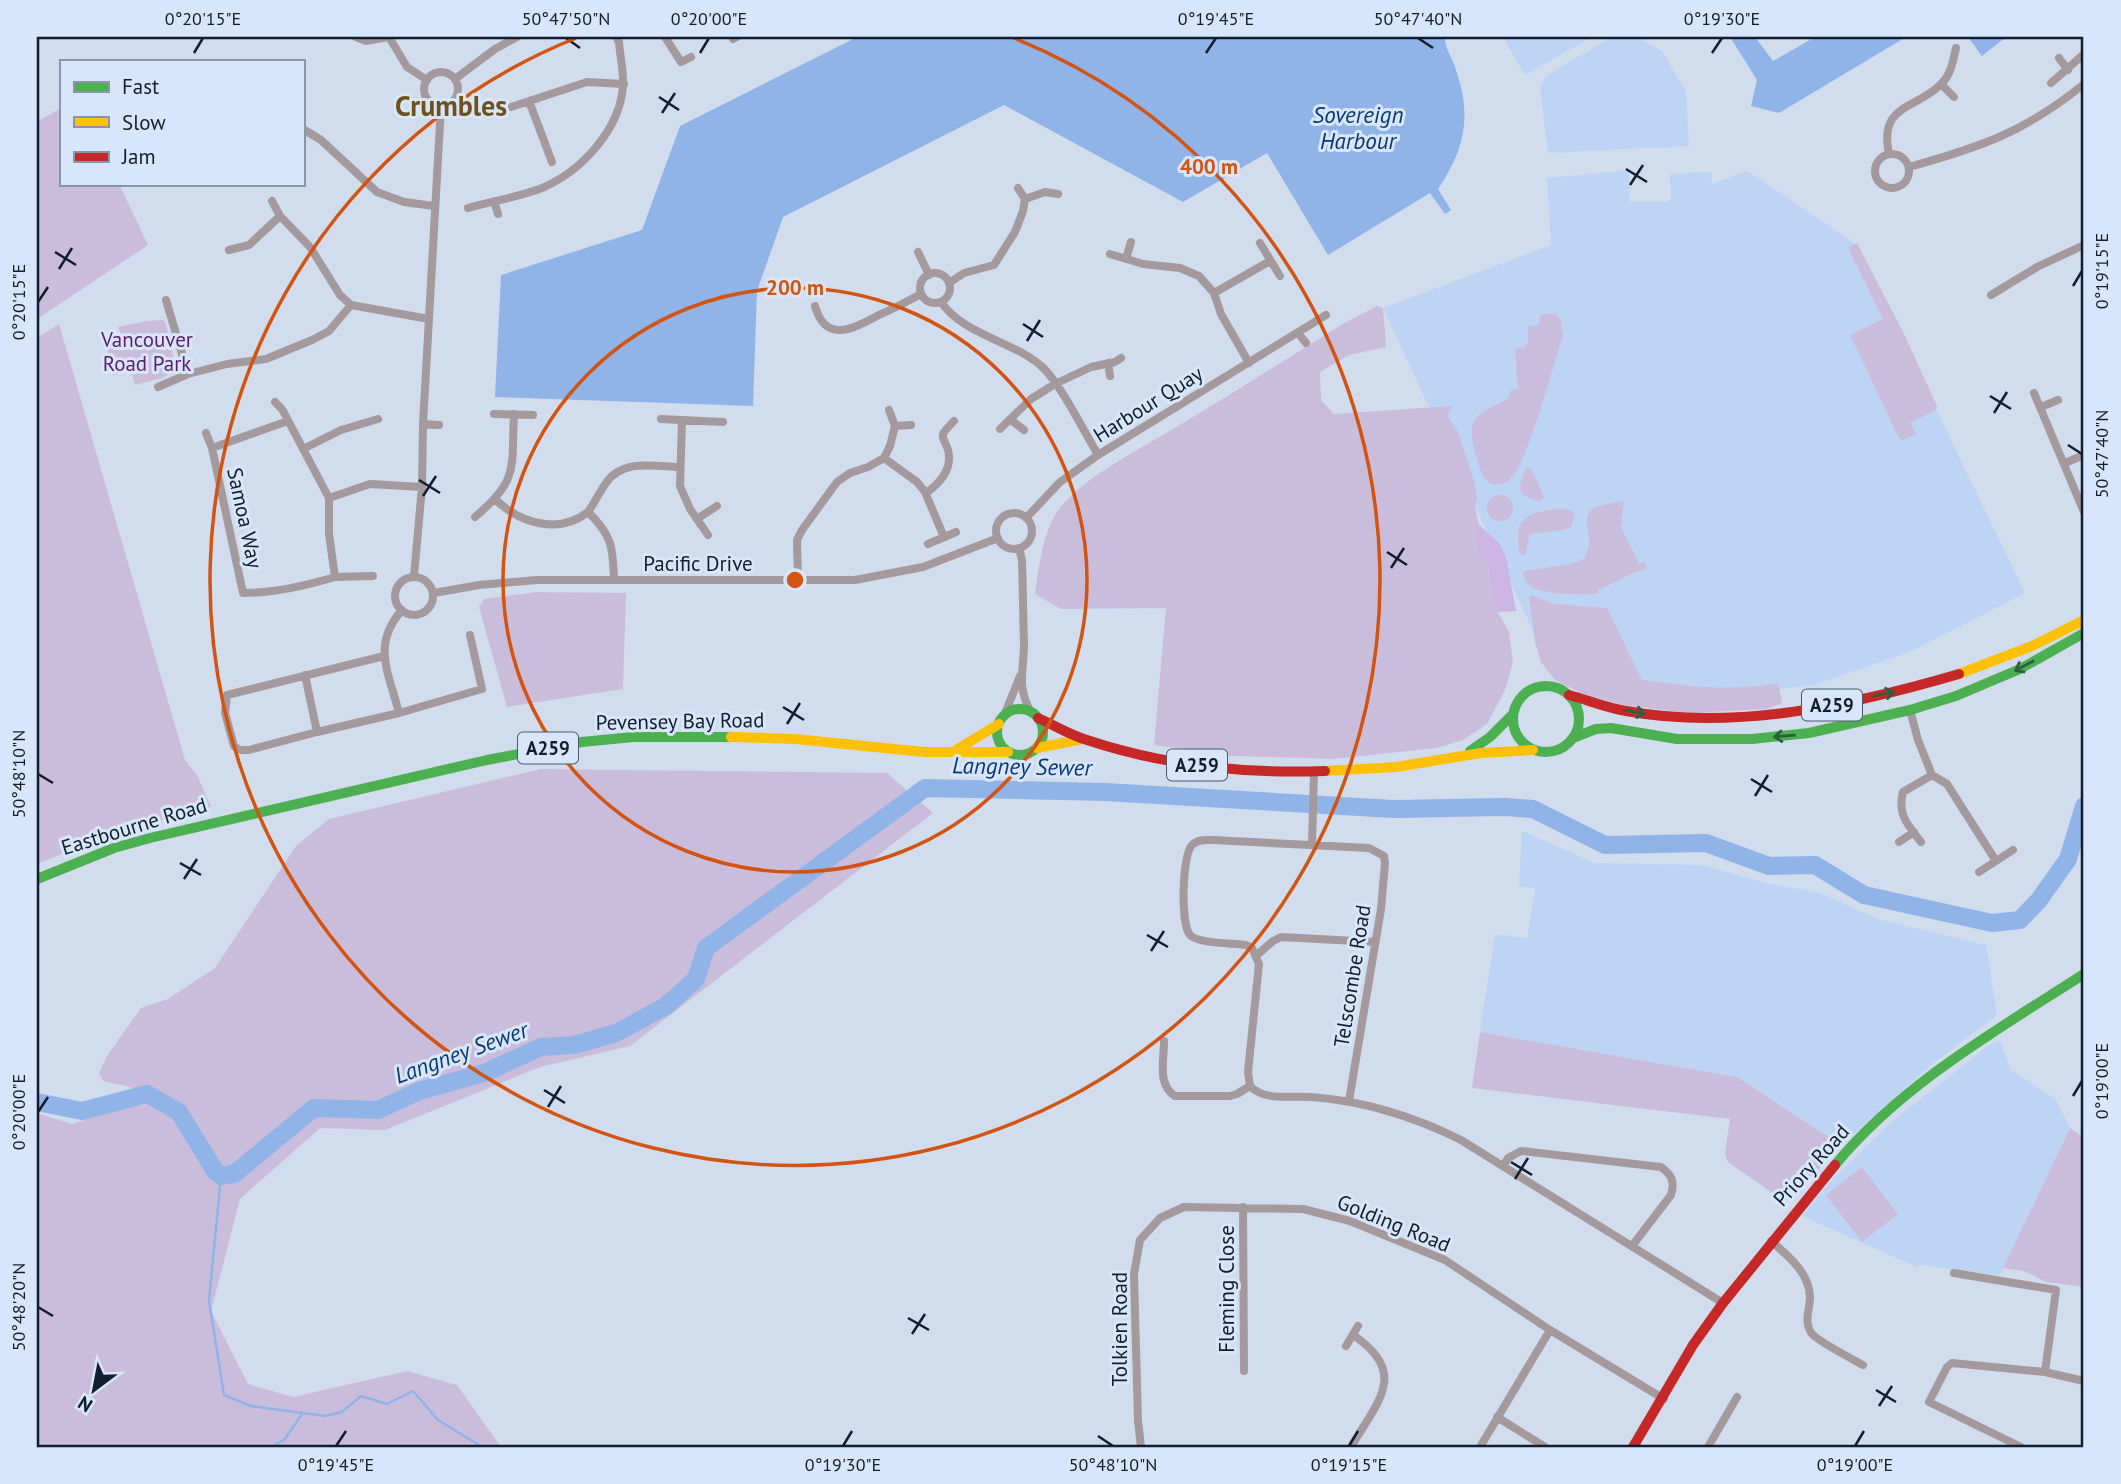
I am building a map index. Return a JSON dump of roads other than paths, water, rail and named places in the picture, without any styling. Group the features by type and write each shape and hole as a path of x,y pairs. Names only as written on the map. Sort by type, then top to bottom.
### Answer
{"main road":[{"name":"A259","path":"1569,695 1604,707 1663,717 1720,719 1810,710 1953,676 2026,648 2084,621"},
{"name":"A259","path":"1573,738 1596,729 1611,728 1677,739 1752,739 1804,734 1910,710 1976,688 2020,669 2084,633"},
{"path":"1551,686 1569,695 1577,707 1578,728 1573,738 1559,750 1533,750 1516,735 1513,713 1520,698 1533,688 1551,686"},
{"path":"956,751 1002,720 1017,710 1035,715 1043,730 1041,743 1023,755 1008,752 999,740 1002,720"},
{"name":"A259","path":"1467,754 1492,735 1513,713"},
{"name":"A259","path":"1035,715 1084,739 1164,761 1252,770 1314,772 1398,766 1502,749 1533,750"},
{"name":"Pevensey Bay Road","path":"244,815 487,760 582,742 633,737 795,739 924,752 1008,752"},
{"name":"A259","path":"1037,748 1084,739"},
{"name":"Eastbourne Road","path":"37,879 114,848 244,815"},
{"name":"Priory Road","path":"1633,1447 1664,1399 1693,1345 1771,1241 1836,1162 1892,1108 1980,1040 2084,974"}],"street":[{"path":"356,37 366,41 388,37 407,67 427,80"},
{"path":"455,79 495,49 517,37"},
{"path":"468,208 542,188 576,165 607,133 615,120 624,84 617,39 630,37"},
{"path":"665,37 681,62 691,57"},
{"path":"1889,154 1887,128 1891,121 1902,109 1941,85 1950,70 1956,48"},
{"path":"2051,83 2084,54"},
{"path":"2059,58 2068,70"},
{"path":"443,72 458,84 457,97 447,105 430,102 426,97 427,80 434,74 443,72"},
{"path":"512,107 587,82 624,84"},
{"path":"1909,167 1971,150 2011,133 2049,111 2084,84"},
{"path":"1941,85 1954,97"},
{"path":"529,101 552,162"},
{"path":"414,576 422,487 423,424 441,106"},
{"path":"304,130 320,140 377,192 404,202 435,205"},
{"path":"1889,154 1903,158 1909,167 1908,177 1902,184 1892,188 1882,184 1876,175 1879,160 1889,154"},
{"path":"949,283 964,273 994,265 1015,232 1023,211 1025,199 1018,188"},
{"path":"1025,199 1045,192 1058,194"},
{"path":"272,201 279,216 310,247 340,295 351,305 429,319"},
{"path":"494,201 498,214"},
{"path":"229,250 249,245 279,216"},
{"path":"1126,259 1131,242"},
{"path":"1260,243 1280,275"},
{"path":"1991,295 2037,267 2084,245"},
{"path":"918,252 929,275"},
{"path":"1110,254 1143,264 1186,270 1199,276 1214,293 1221,314 1249,363"},
{"path":"1214,293 1270,261"},
{"path":"940,274 949,283 949,294 942,302 930,303 921,294 921,283 929,275 940,274"},
{"path":"815,306 817,315 827,327 845,331 921,294"},
{"path":"166,300 188,374"},
{"path":"942,302 954,318 1039,364 1055,384 1098,455"},
{"path":"158,387 188,374 228,364 266,359 313,340 329,331 351,305"},
{"name":"Harbour Quay","path":"1026,518 1060,482 1098,455 1326,315"},
{"path":"1298,333 1306,343"},
{"path":"1000,429 1031,399 1055,384 1091,366 1121,358"},
{"path":"1108,363 1110,376"},
{"path":"2034,393 2084,512"},
{"path":"2041,407 2057,400"},
{"path":"275,402 329,498 329,534 335,577 373,576"},
{"path":"798,581 797,540 837,482 850,473 884,458 895,426 889,411"},
{"path":"494,414 533,415"},
{"path":"475,517 496,499 511,474 514,414"},
{"path":"303,449 341,430 378,419"},
{"path":"661,419 723,422"},
{"path":"682,420 680,486 708,535"},
{"path":"1011,420 1024,430"},
{"path":"212,448 288,421"},
{"path":"926,493 937,486 947,470 949,452 943,438 954,421"},
{"path":"423,424 439,425"},
{"path":"895,426 911,425"},
{"name":"Samoa Way","path":"206,433 212,448 243,593 263,593 299,587 335,577"},
{"path":"2065,463 2084,455"},
{"path":"884,458 917,482 926,493 944,537"},
{"path":"496,499 514,514 546,524 566,523 587,512 598,500 605,483 622,469 637,466 679,467"},
{"path":"329,498 370,484 422,487"},
{"path":"698,519 717,506"},
{"path":"587,512 608,536 613,551 614,580"},
{"path":"1016,514 1030,523 1029,541 1019,548 1006,547 998,538 998,523 1006,515 1016,514"},
{"path":"928,544 956,532"},
{"name":"Pacific Drive","path":"434,593 479,585 537,580 871,579 923,567 998,538"},
{"path":"1002,720 1020,676 1024,651 1022,560 1019,548"},
{"path":"414,576 427,581 434,593 433,601 424,612 416,615 402,610 396,599 398,586 414,576"},
{"path":"399,713 384,656 384,640 402,610"},
{"path":"384,656 228,695 225,713 234,746 240,750 249,750 482,690 470,635"},
{"path":"305,675 317,732"},
{"path":"1020,676 1024,699 1035,715"},
{"path":"1910,710 1918,740 1933,775 1947,784 1996,861"},
{"path":"1314,772 1312,845 1198,841 1191,846 1186,859 1185,928 1189,935 1198,940 1246,945 1257,955 1259,964 1248,1072 1250,1086 1268,1096 1349,1101 1408,1116 1434,1126 1723,1303"},
{"path":"1921,842 1899,806 1903,792 1933,775"},
{"path":"1899,842 1914,832"},
{"name":"Telscombe Road","path":"1312,845 1369,848 1384,856 1381,909 1349,1101"},
{"path":"1979,872 2013,850"},
{"path":"1257,955 1273,940 1281,937 1375,942"},
{"path":"1164,1041 1163,1084 1174,1096 1230,1096 1250,1086"},
{"path":"1503,1166 1508,1158 1521,1151 1661,1167 1670,1173 1674,1185 1671,1195 1632,1246"},
{"name":"Golding Road","path":"1160,1218 1184,1207 1243,1207 1303,1209 1350,1221 1445,1260 1664,1399"},
{"name":"Fleming Close","path":"1243,1207 1244,1371"},
{"name":"Tolkien Road","path":"1141,1447 1134,1274 1140,1240 1160,1218"},
{"path":"1771,1241 1793,1260 1804,1276 1810,1296 1807,1318 1812,1334 1863,1365"},
{"path":"1954,1273 2056,1290 2045,1372"},
{"path":"1346,1346 1359,1326"},
{"path":"1480,1447 1550,1329"},
{"path":"1351,1447 1379,1402 1386,1379 1381,1360 1353,1335"},
{"path":"2021,1447 1929,1402 1947,1367 1952,1363 2045,1372 2084,1381"},
{"path":"1708,1447 1737,1397"},
{"path":"1497,1417 1545,1447"}],"water":[{"name":"Sovereign Harbour","path":"857,37 1445,37 1460,84 1464,116 1460,145 1438,189 1451,210 1445,214 1430,193 1328,255 1267,153 1183,202 1004,105 783,217 757,291 753,406 495,397 501,275 642,230 680,126"},
{"path":"1730,37 1755,37 1773,61 1815,37 1906,37 1779,113 1751,106 1757,80"},
{"path":"1968,37 2006,37 1982,56"}],"waterway":[{"name":"Langney Sewer","path":"37,1102 82,1111 147,1094 179,1112 215,1171 221,1176 234,1174 314,1108 378,1110 419,1091 484,1073 541,1047 574,1045 616,1033 666,1006 696,979 706,948 925,788 1105,792 1393,809 1533,809 1605,845 1706,843 1769,866 1815,865 1864,895 1992,923 2020,920 2039,900 2068,859 2084,806"},
{"path":"221,1176 209,1301 224,1395 251,1406 325,1416 342,1412 361,1396 387,1404 413,1391 438,1420 482,1447"},
{"path":"272,1447 285,1439 302,1414"}],"district":[{"name":"Crumbles","path":"451,105"}],"park label":[{"name":"Vancouver Road Park","path":"147,351"}]}
